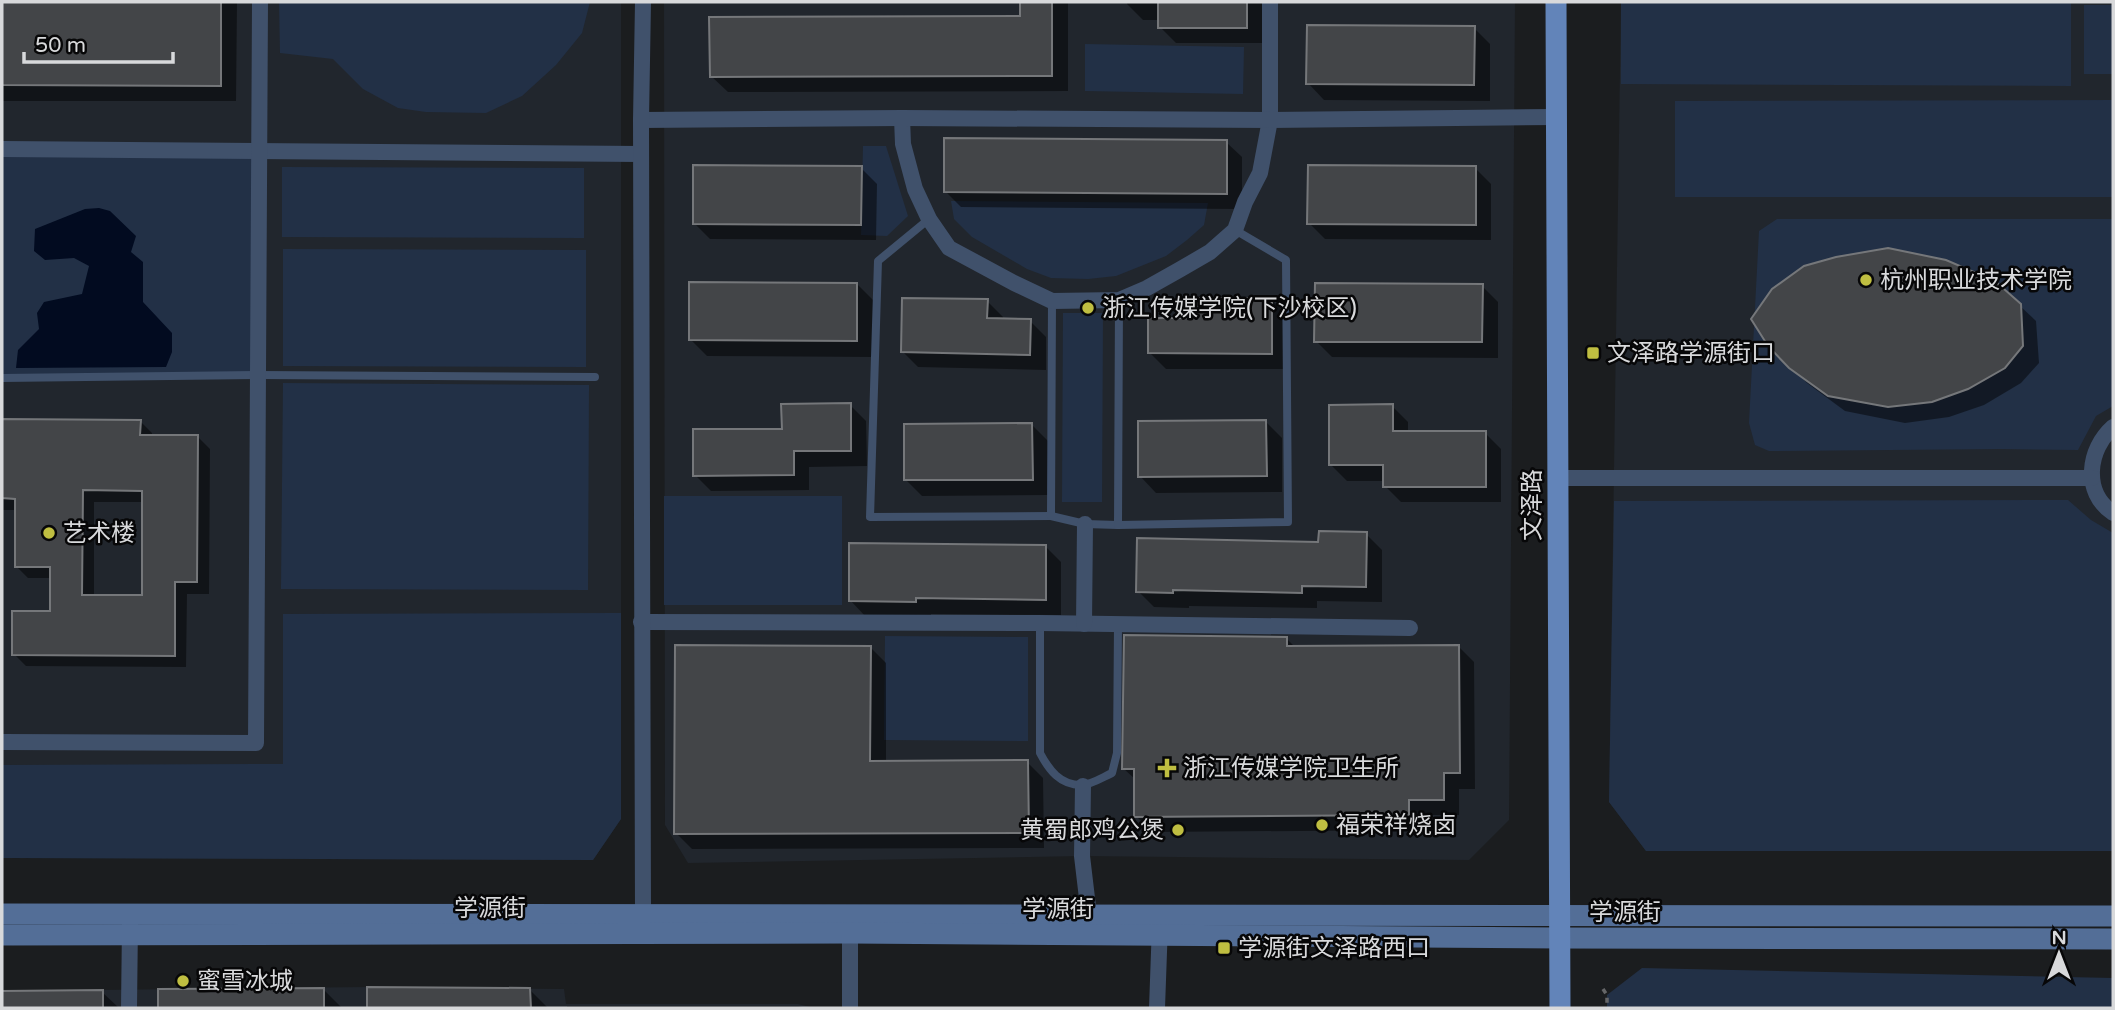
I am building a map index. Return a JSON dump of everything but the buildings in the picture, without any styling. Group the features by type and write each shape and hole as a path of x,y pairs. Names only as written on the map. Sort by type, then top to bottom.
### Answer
{"main road":[{"name":"文泽路","path":"1556,2 1560,1008"},
{"name":"学源街","path":"2,914 130,924 1160,925 1560,915 2113,916"},
{"name":"学源街","path":"2,935 130,924 643,914 850,924 1089,915 1160,925 1560,938 2113,939"}],"street":[{"path":"2,742 256,743 260,2"},
{"path":"643,2 643,914"},
{"path":"902,118 903,144 915,189 929,219 949,248 1052,301 1119,300 1147,288 1210,252 1235,230 1259,173 1270,120 1270,2"},
{"path":"641,120 1557,117"},
{"path":"2,149 641,154"},
{"path":"2113,427 2099,442 2092,459 2092,478 2098,496 2113,513"},
{"path":"1558,478 2092,478"},
{"path":"1084,624 1086,524"},
{"path":"641,622 1040,623 1410,628"},
{"path":"1083,786 1082,856 1089,915"},
{"path":"129,1008 130,924"},
{"path":"850,924 850,1008"},
{"path":"1157,1008 1160,925"}],"lane":[{"path":"929,219 878,261 870,517 1051,516 1086,524 1118,525 1288,522 1286,260 1235,230"},
{"path":"1118,525 1119,300"},
{"path":"1051,516 1052,301"},
{"path":"2,378 259,375 595,377"},
{"path":"1040,623 1040,753 1048,768 1061,780 1083,786 1112,773 1117,754 1118,624"}],"path":[{"path":"1602,989 1607,995 1607,1008"}],"shaded area":[{"path":"2,2 621,2 621,819 593,860 2,858"},
{"path":"279,2 590,2 582,33 556,65 522,96 486,113 426,112 398,108 363,89 333,59 280,53"},
{"name":"浙江传媒学院(下沙校区)","path":"664,2 1515,2 1509,820 1469,860 1082,856 688,863 665,825"},
{"name":"杭州职业技术学院","path":"1621,2 2113,2 2113,851 1646,851 1609,802"},
{"path":"1621,2 2071,2 2071,86 1621,84"},
{"path":"2084,5 2113,5 2113,74 2084,74"},
{"path":"1085,44 1244,47 1243,94 1085,91"},
{"path":"2113,100 2113,197 1675,197 1675,101"},
{"path":"863,146 886,146 908,216 887,236 861,235"},
{"path":"2,149 260,151 259,375 2,378"},
{"path":"282,167 584,168 584,238 282,237"},
{"path":"951,201 1208,203 1204,225 1166,256 1116,276 1088,279 1051,278 1027,269 972,237 954,219"},
{"path":"99,208 110,211 136,236 131,252 143,262 143,302 172,333 172,352 166,367 16,368 18,350 39,329 37,313 44,302 82,294 89,266 74,258 45,260 34,251 35,229 85,209"},
{"path":"1777,219 2113,219 2113,406 2096,416 2078,450 1769,451 1755,445 1749,423 1759,231"},
{"path":"283,249 586,250 586,367 283,366"},
{"path":"1063,313 1103,313 1102,502 1062,502"},
{"path":"283,383 589,385 588,590 281,589"},
{"path":"664,496 842,496 842,605 664,605"},
{"path":"2068,500 2091,520 2113,533 2113,851 1646,851 1609,802 1614,501"},
{"path":"621,613 621,819 593,860 2,858 2,765 283,764 283,614"},
{"path":"885,636 1028,637 1028,741 884,740"},
{"path":"1642,968 2113,978 2113,1008 1607,1008 1607,995"},
{"path":"367,987 564,989 566,1004 798,1004 814,1008 2,1008 2,991"}],"place":[{"name":"杭州职业技术学院","path":"1866,280"},
{"name":"浙江传媒学院(下沙校区)","path":"1088,308"},
{"name":"文泽路学源街口","path":"1593,353"},
{"name":"艺术楼","path":"49,533"},
{"name":"浙江传媒学院卫生所","path":"1167,768"},
{"name":"福荣祥烧卤","path":"1322,825"},
{"name":"黄蜀郎鸡公煲","path":"1178,830"},
{"name":"学源街文泽路西口","path":"1224,948"},
{"name":"蜜雪冰城","path":"183,981"}]}
